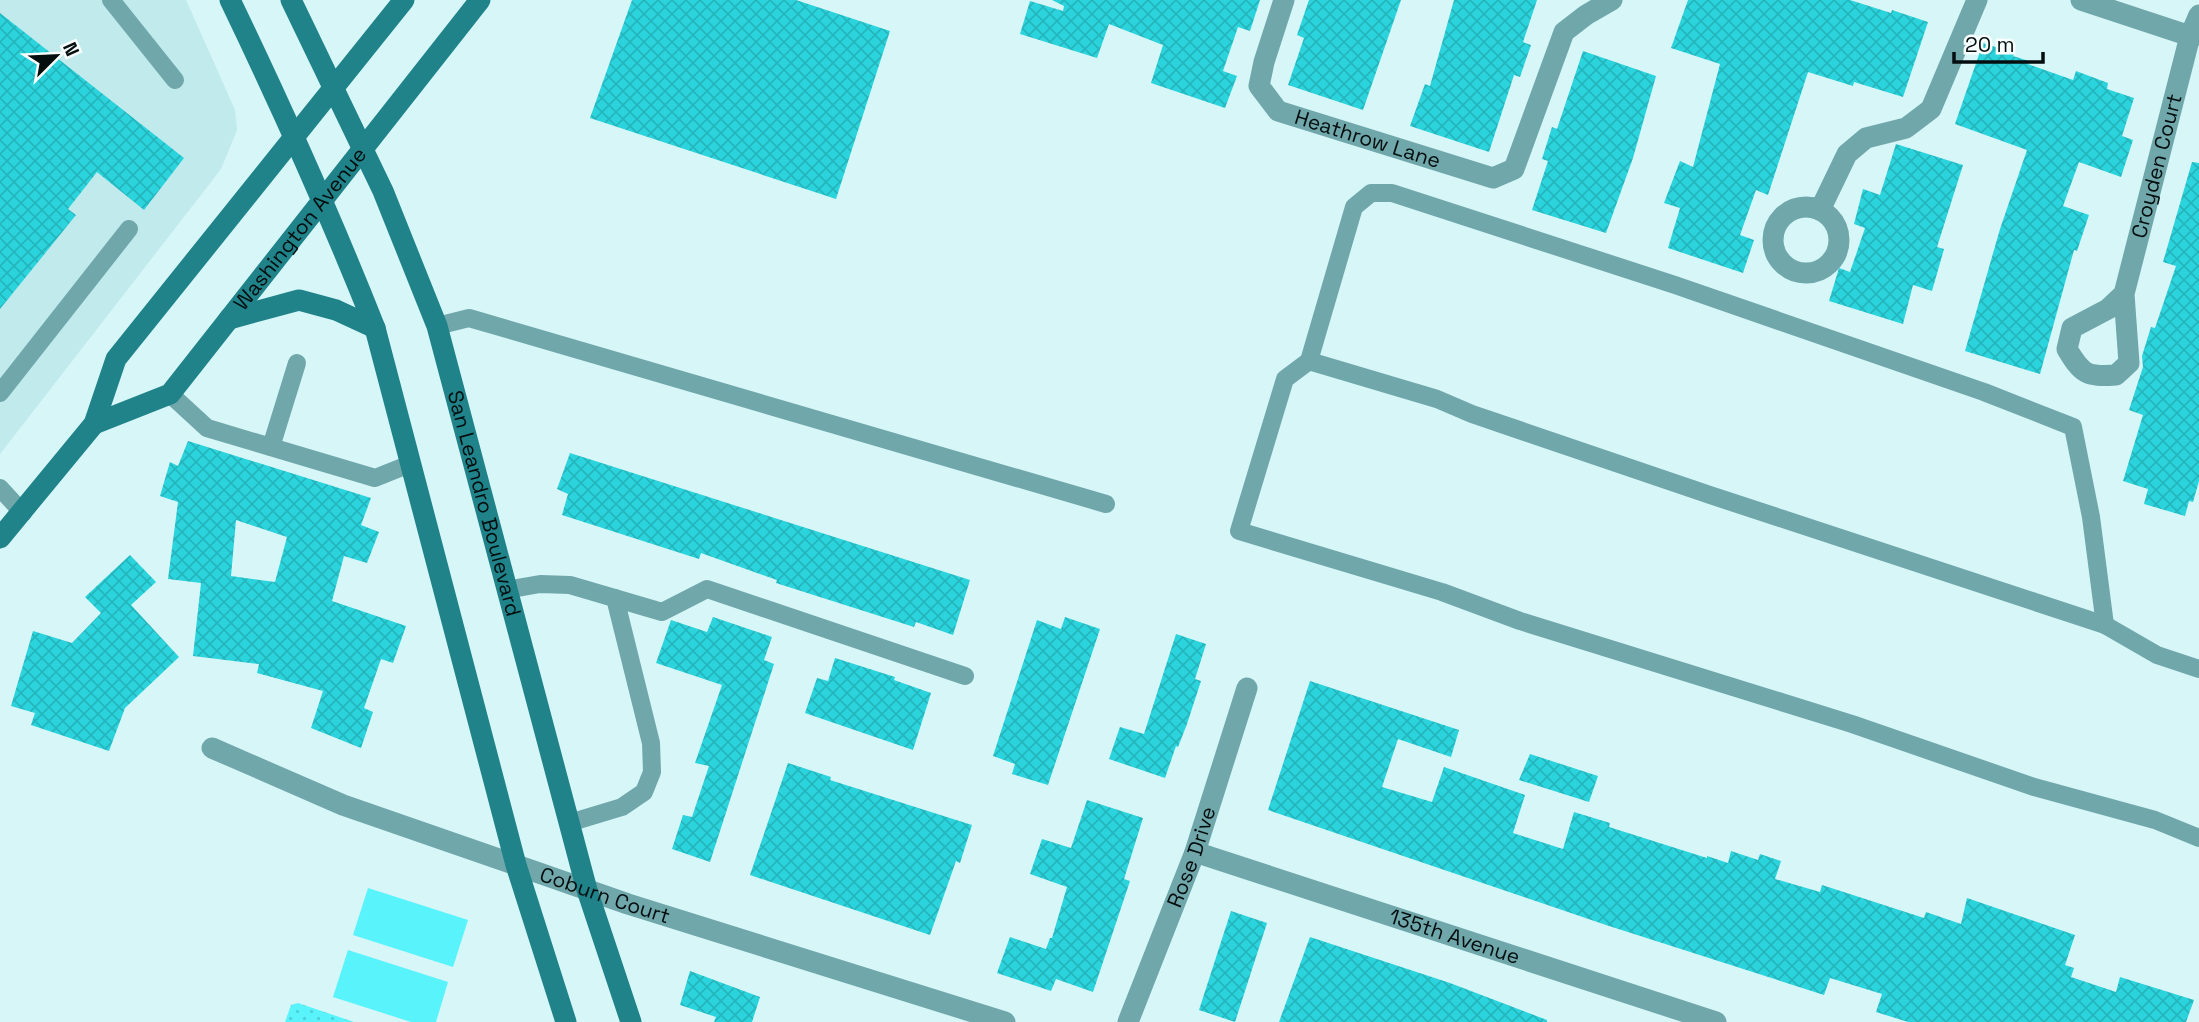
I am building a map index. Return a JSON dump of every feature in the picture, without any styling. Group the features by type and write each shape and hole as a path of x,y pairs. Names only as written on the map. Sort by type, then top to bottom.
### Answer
{"main road":[{"path":"230,0 276,94 375,328 516,865 566,1022"},
{"name":"San Leandro Boulevard","path":"291,0 383,191 437,326 587,890 631,1022"},
{"path":"0,538 94,424 116,359 404,0"},
{"name":"Washington Avenue","path":"170,394 480,0"},
{"path":"229,319 299,300 336,310 375,328"},
{"path":"94,424 170,394"}],"street":[{"name":"Heathrow Lane","path":"1284,0 1259,86 1278,111 1493,178 1514,169 1564,32 1612,0"},
{"path":"1820,210 1847,154 1866,138 1906,128 1931,110 1977,0"},
{"path":"2081,0 2195,36"},
{"name":"Croyden Court","path":"2124,294 2199,15"},
{"name":"Rose Drive","path":"1128,1022 1195,852 1247,688"},
{"name":"Coburn Court","path":"212,748 343,804 587,890 1005,1022"},
{"name":"135th Avenue","path":"1195,852 1716,1022"}],"lane":[{"path":"111,0 175,80"},
{"path":"2105,625 2091,517 2074,427 1984,391 1662,281 1392,193 1371,193 1354,207 1309,361 1285,379 1239,531 1442,592 1520,621 1852,724 2034,787 2155,820 2199,838"},
{"path":"0,393 129,229"},
{"path":"437,326 469,318 1106,504"},
{"path":"1309,361 1437,399 1472,414 1710,495 2105,625 2157,655 2199,669"},
{"path":"271,447 297,363"},
{"path":"170,394 207,428 375,478 410,464"},
{"path":"0,488 23,513"},
{"path":"506,590 540,584 570,585 662,611 707,589 965,676"},
{"path":"569,823 622,807 644,792 652,772 651,743 615,598"}],"shaded area":[{"path":"0,0 186,0 235,110 237,130 221,169 0,454"},
{"path":"368,888 468,920 453,967 353,935"},
{"path":"348,950 448,982 436,1022 411,1022 333,997"},
{"path":"298,1003 354,1022 285,1022 291,1005"}],"building":[{"path":"632,0 796,0 890,31 836,199 590,118"},
{"path":"1052,0 1260,0 1250,31 1238,27 1223,71 1237,76 1225,108 1151,83 1163,45 1109,24 1097,58 1020,34 1030,1 1063,11 1064,6"},
{"path":"1309,0 1401,0 1363,110 1288,85 1304,38 1297,35"},
{"path":"1454,0 1537,0 1523,42 1531,45 1520,77 1514,75 1489,152 1410,126 1425,84 1430,86"},
{"path":"1688,0 1850,0 1928,22 1903,97 1808,72 1768,195 1756,190 1740,235 1754,240 1743,273 1668,248 1680,208 1664,203 1680,161 1693,167 1720,64 1671,48"},
{"path":"0,13 184,158 144,210 97,172 68,209 76,215 0,309"},
{"path":"1983,43 2015,53 2013,56 2029,61 2028,64 2073,80 2076,71 2108,83 2107,89 2134,98 2122,136 2133,140 2121,177 2079,162 2063,206 2089,215 2077,251 2074,250 2040,374 1965,351 2000,229 2027,150 1955,124"},
{"path":"1583,51 1656,76 1633,158 1606,233 1532,210 1548,161 1542,159 1552,127 1557,129"},
{"path":"1896,144 1963,165 1937,247 1944,249 1932,291 1913,285 1903,324 1829,301 1839,268 1850,272 1865,228 1854,224 1863,189 1880,195"},
{"path":"2192,162 2199,163 2199,481 2193,502 2189,501 2185,516 2144,504 2148,489 2123,481 2143,415 2129,410 2143,367 2142,356 2151,327 2155,328 2176,266 2163,262"},
{"path":"188,441 371,498 361,525 379,532 367,563 344,556 332,601 406,626 393,663 381,659 364,708 373,712 361,748 311,728 323,691 257,673 259,664 193,656 201,583 168,579 178,502 160,496 170,462 178,466","holes":["236,520 287,537 275,582 231,576"]},
{"path":"570,453 970,580 953,635 916,622 914,627 776,583 777,580 701,553 699,559 562,515 568,494 557,489"},
{"path":"130,555 156,582 131,605 179,657 125,708 109,751 31,725 35,713 11,706 33,631 72,643 101,613 85,597"},
{"path":"713,617 772,637 764,660 774,664 710,862 672,849 683,815 692,817 709,766 695,763 722,685 656,663 671,620 707,632"},
{"path":"1065,617 1100,629 1048,785 1012,774 1015,764 993,756 1037,620 1061,629"},
{"path":"1176,634 1206,644 1195,679 1201,681 1165,778 1109,759 1120,727 1144,734"},
{"path":"835,658 895,677 894,680 931,693 913,750 805,713 817,678 828,681"},
{"path":"1310,681 1459,730 1451,757 1398,739 1382,787 1432,802 1444,767 1525,795 1513,833 1563,849 1574,812 1610,823 1609,827 1728,863 1731,851 1758,860 1760,854 1781,861 1775,879 1820,892 1822,885 1924,918 1926,912 1961,924 1967,898 2075,935 2065,965 2074,968 2071,977 2116,992 2120,977 2194,1000 2186,1022 1908,1022 1876,1012 1882,994 1830,978 1824,995 1606,925 1268,810"},
{"path":"1530,754 1598,776 1589,802 1519,780"},
{"path":"788,763 831,777 830,780 972,825 960,863 956,861 930,935 750,875"},
{"path":"1087,800 1143,818 1124,879 1130,881 1093,992 1056,979 1051,991 997,973 1010,937 1046,949 1052,938 1067,887 1030,874 1042,839 1071,848"},
{"path":"1231,911 1267,923 1235,1022 1199,1010"},
{"path":"1310,937 1450,983 1547,1022 1279,1022"},
{"path":"690,971 760,997 752,1022 714,1022 716,1017 680,1005"}]}
